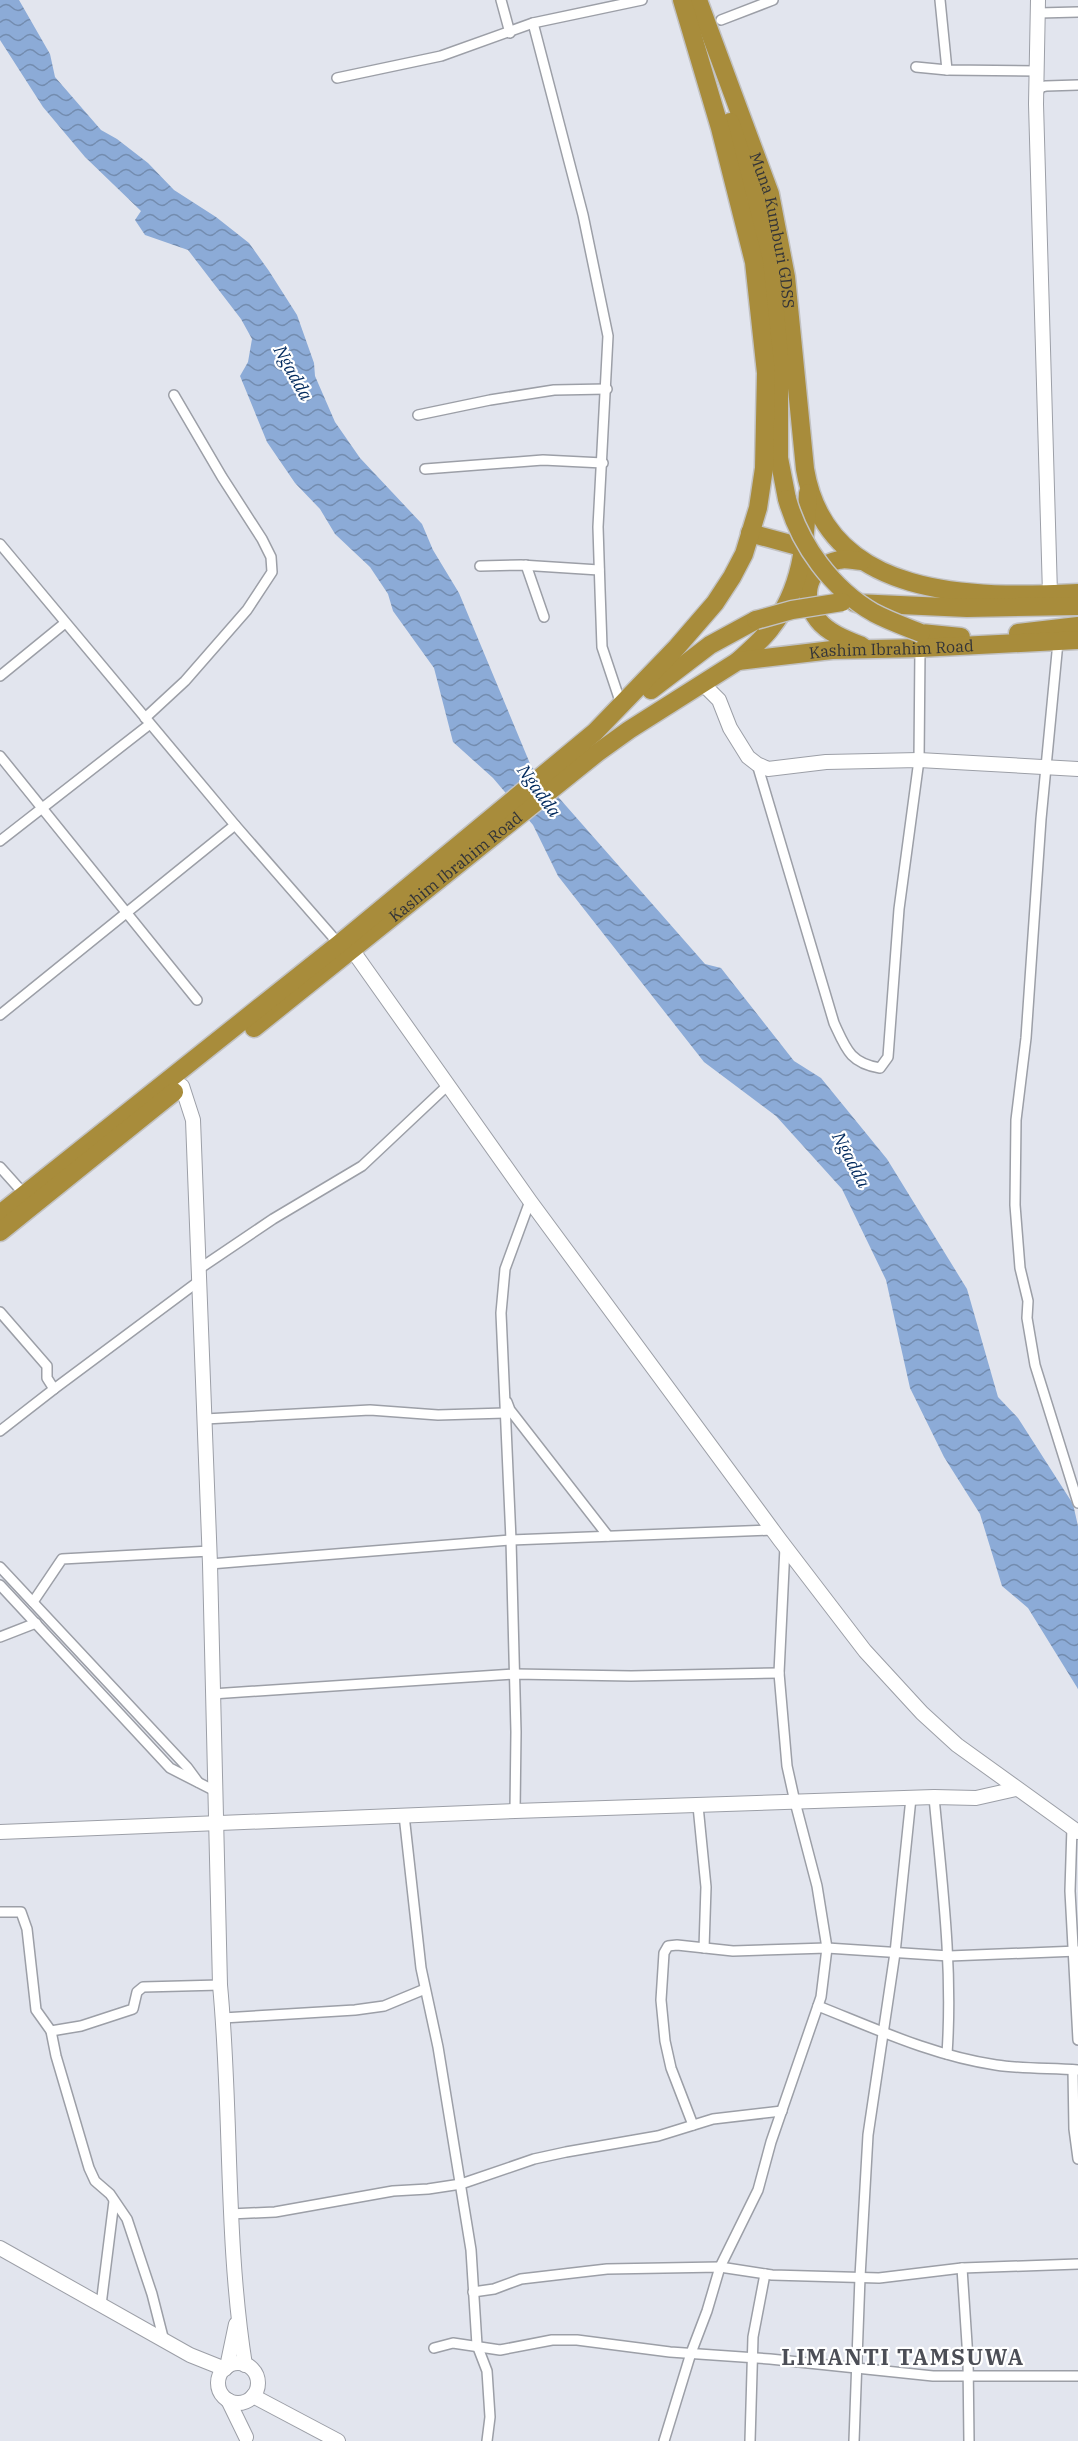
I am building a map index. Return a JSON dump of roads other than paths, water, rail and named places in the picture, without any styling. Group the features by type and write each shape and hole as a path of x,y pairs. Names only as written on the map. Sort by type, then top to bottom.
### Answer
{"highway":[{"name":"Muna Kumburi GDSS","path":"683,0 740,202 754,262 766,373 764,468 758,508"},
{"path":"683,0 705,49 755,195 772,279 779,355 780,458 793,521 807,546 822,567 847,593 874,613 921,641 973,638 1078,626"},
{"name":"Muna Kumburi GDSS","path":"698,0 770,194 786,277 808,490"},
{"path":"808,490 830,531 862,561 896,578 926,587 988,594 1078,593"},
{"path":"738,661 771,628 794,592 805,548 808,490"},
{"name":"Kashim Ibrahim Road","path":"593,742 621,704 677,647 715,603 744,554 758,508"},
{"path":"750,533 805,548"},
{"path":"862,561 841,559 827,563 814,573 807,590 808,600 818,620 829,630 872,650"},
{"path":"593,742 710,645 756,620 792,610 842,602 957,608 1078,606"},
{"name":"Kashim Ibrahim Road","path":"0,1214 29,1199 182,1086 593,742 738,661 832,650 872,650 921,641 1058,642 1078,640"},
{"name":"Kashim Ibrahim Road","path":"0,1232 29,1199 346,948"}],"street":[{"path":"501,0 510,33"},
{"path":"337,78 441,56 533,23 642,0"},
{"path":"721,20 773,0"},
{"path":"940,0 947,70"},
{"path":"1050,594 1037,93 1038,7 1078,12"},
{"path":"533,23 583,215 608,336 598,527 599,570 602,647 621,704"},
{"path":"916,67 947,70 1038,71"},
{"path":"1037,93 1041,87 1046,86 1078,86"},
{"path":"418,415 543,392 607,389"},
{"path":"0,841 148,721 239,619 272,572 271,557 262,539 222,477 174,395"},
{"path":"425,469 543,460 603,463"},
{"path":"0,544 235,825 346,948 772,1530 865,1651 922,1713 957,1745 1075,1830 1070,1891 1076,1952 1078,2040"},
{"path":"480,566 526,565 599,570"},
{"path":"526,565 544,617"},
{"path":"0,676 65,623"},
{"path":"757,764 834,1023 848,1053 865,1065 880,1068 888,1057 899,909 919,760 921,641"},
{"path":"1058,642 1046,766 1026,1038 1016,1120 1015,1205 1020,1268 1028,1301 1027,1318 1035,1365 1078,1503"},
{"path":"702,683 719,700 730,728 748,757 768,769 826,762 919,760 1046,766 1078,770"},
{"path":"0,756 197,1000"},
{"path":"0,1016 235,825"},
{"path":"182,1086 193,1120 210,1557 220,1985 230,2214 238,2316 245,2365"},
{"path":"0,1431 273,1219 362,1166 447,1086"},
{"path":"0,1167 29,1199"},
{"path":"515,1811 511,1539 501,1313 505,1269 530,1201"},
{"path":"0,1312 47,1366 47,1378 54,1389"},
{"path":"505,1397 510,1410 608,1536"},
{"path":"205,1419 370,1410 438,1415 505,1413"},
{"path":"33,1602 62,1559 210,1557 511,1539 772,1530"},
{"path":"664,2441 720,2267 758,2190 771,2142 818,2006 827,1948 817,1886 787,1766 779,1673 785,1546"},
{"path":"0,1567 187,1767 199,1784"},
{"path":"0,1585 170,1768 215,1791"},
{"path":"0,1637 36,1623"},
{"path":"212,1694 514,1674 632,1676 779,1673"},
{"path":"0,1832 515,1811 934,1797 976,1798 1016,1789"},
{"path":"934,1797 949,1956 950,2008 947,2054"},
{"path":"854,2441 868,2135 896,1953 911,1798"},
{"path":"698,1806 705,1887 704,1948"},
{"path":"404,1815 414,1917 425,1989 438,2047 471,2250 477,2345 487,2371 490,2417 487,2441"},
{"path":"0,1912 21,1912 27,1929 36,2010 51,2031 89,2168 95,2181 110,2194 128,2219 153,2294 164,2341"},
{"path":"693,2125 671,2068 665,2041 661,2000 664,1953 668,1946 677,1944 733,1951 827,1948 949,1956 1076,1952"},
{"path":"51,2031 81,2026 133,2009 137,1992 143,1987 220,1985"},
{"path":"223,2018 365,2009 384,2006 425,1989"},
{"path":"818,2006 883,2034 947,2054 995,2065 1075,2070 1074,2129 1078,2159"},
{"path":"230,2214 275,2212 393,2191 461,2184 534,2159 658,2136 713,2119 782,2111"},
{"path":"101,2305 114,2202"},
{"path":"0,2248 190,2355 226,2368"},
{"path":"473,2292 494,2289 521,2279 607,2270 720,2267 765,2274 879,2278 962,2268 1078,2264"},
{"path":"962,2268 969,2441"},
{"path":"750,2441 752,2358 756,2314 765,2274"},
{"path":"226,2368 238,2316"},
{"path":"434,2348 453,2343 500,2350 552,2340 577,2340 691,2353 968,2377 1028,2374 1078,2376"},
{"path":"190,2355 219,2385"},
{"path":"247,2439 228,2400 220,2391 221,2373 226,2368 233,2364 245,2365 251,2369 281,2411"},
{"path":"247,2439 250,2398 258,2381"},
{"path":"228,2400 241,2403 250,2398"},
{"path":"250,2398 281,2411 338,2441"}],"water":[{"name":"Ngadda","path":"0,0 19,0 50,54 55,77 101,130 117,139 148,163 174,190 216,217 249,243 297,315 314,363 315,376 335,422 360,458 422,524 433,550 459,593 531,766 705,964 721,968 794,1061 821,1078 887,1159 967,1289 998,1397 1018,1418 1073,1504 1078,1526 1078,1689 1028,1608 1002,1586 980,1514 944,1457 910,1388 886,1280 842,1189 776,1116 704,1062 558,876 533,825 493,778 453,742 434,668 393,611 388,594 370,567 335,534 320,509 295,483 267,442 240,376 248,362 252,339 241,319 188,250 145,235 135,220 141,211 85,157 43,107 0,40"}],"district":[{"name":"LIMANTI TAMSUWA","path":"903,2357"}]}
